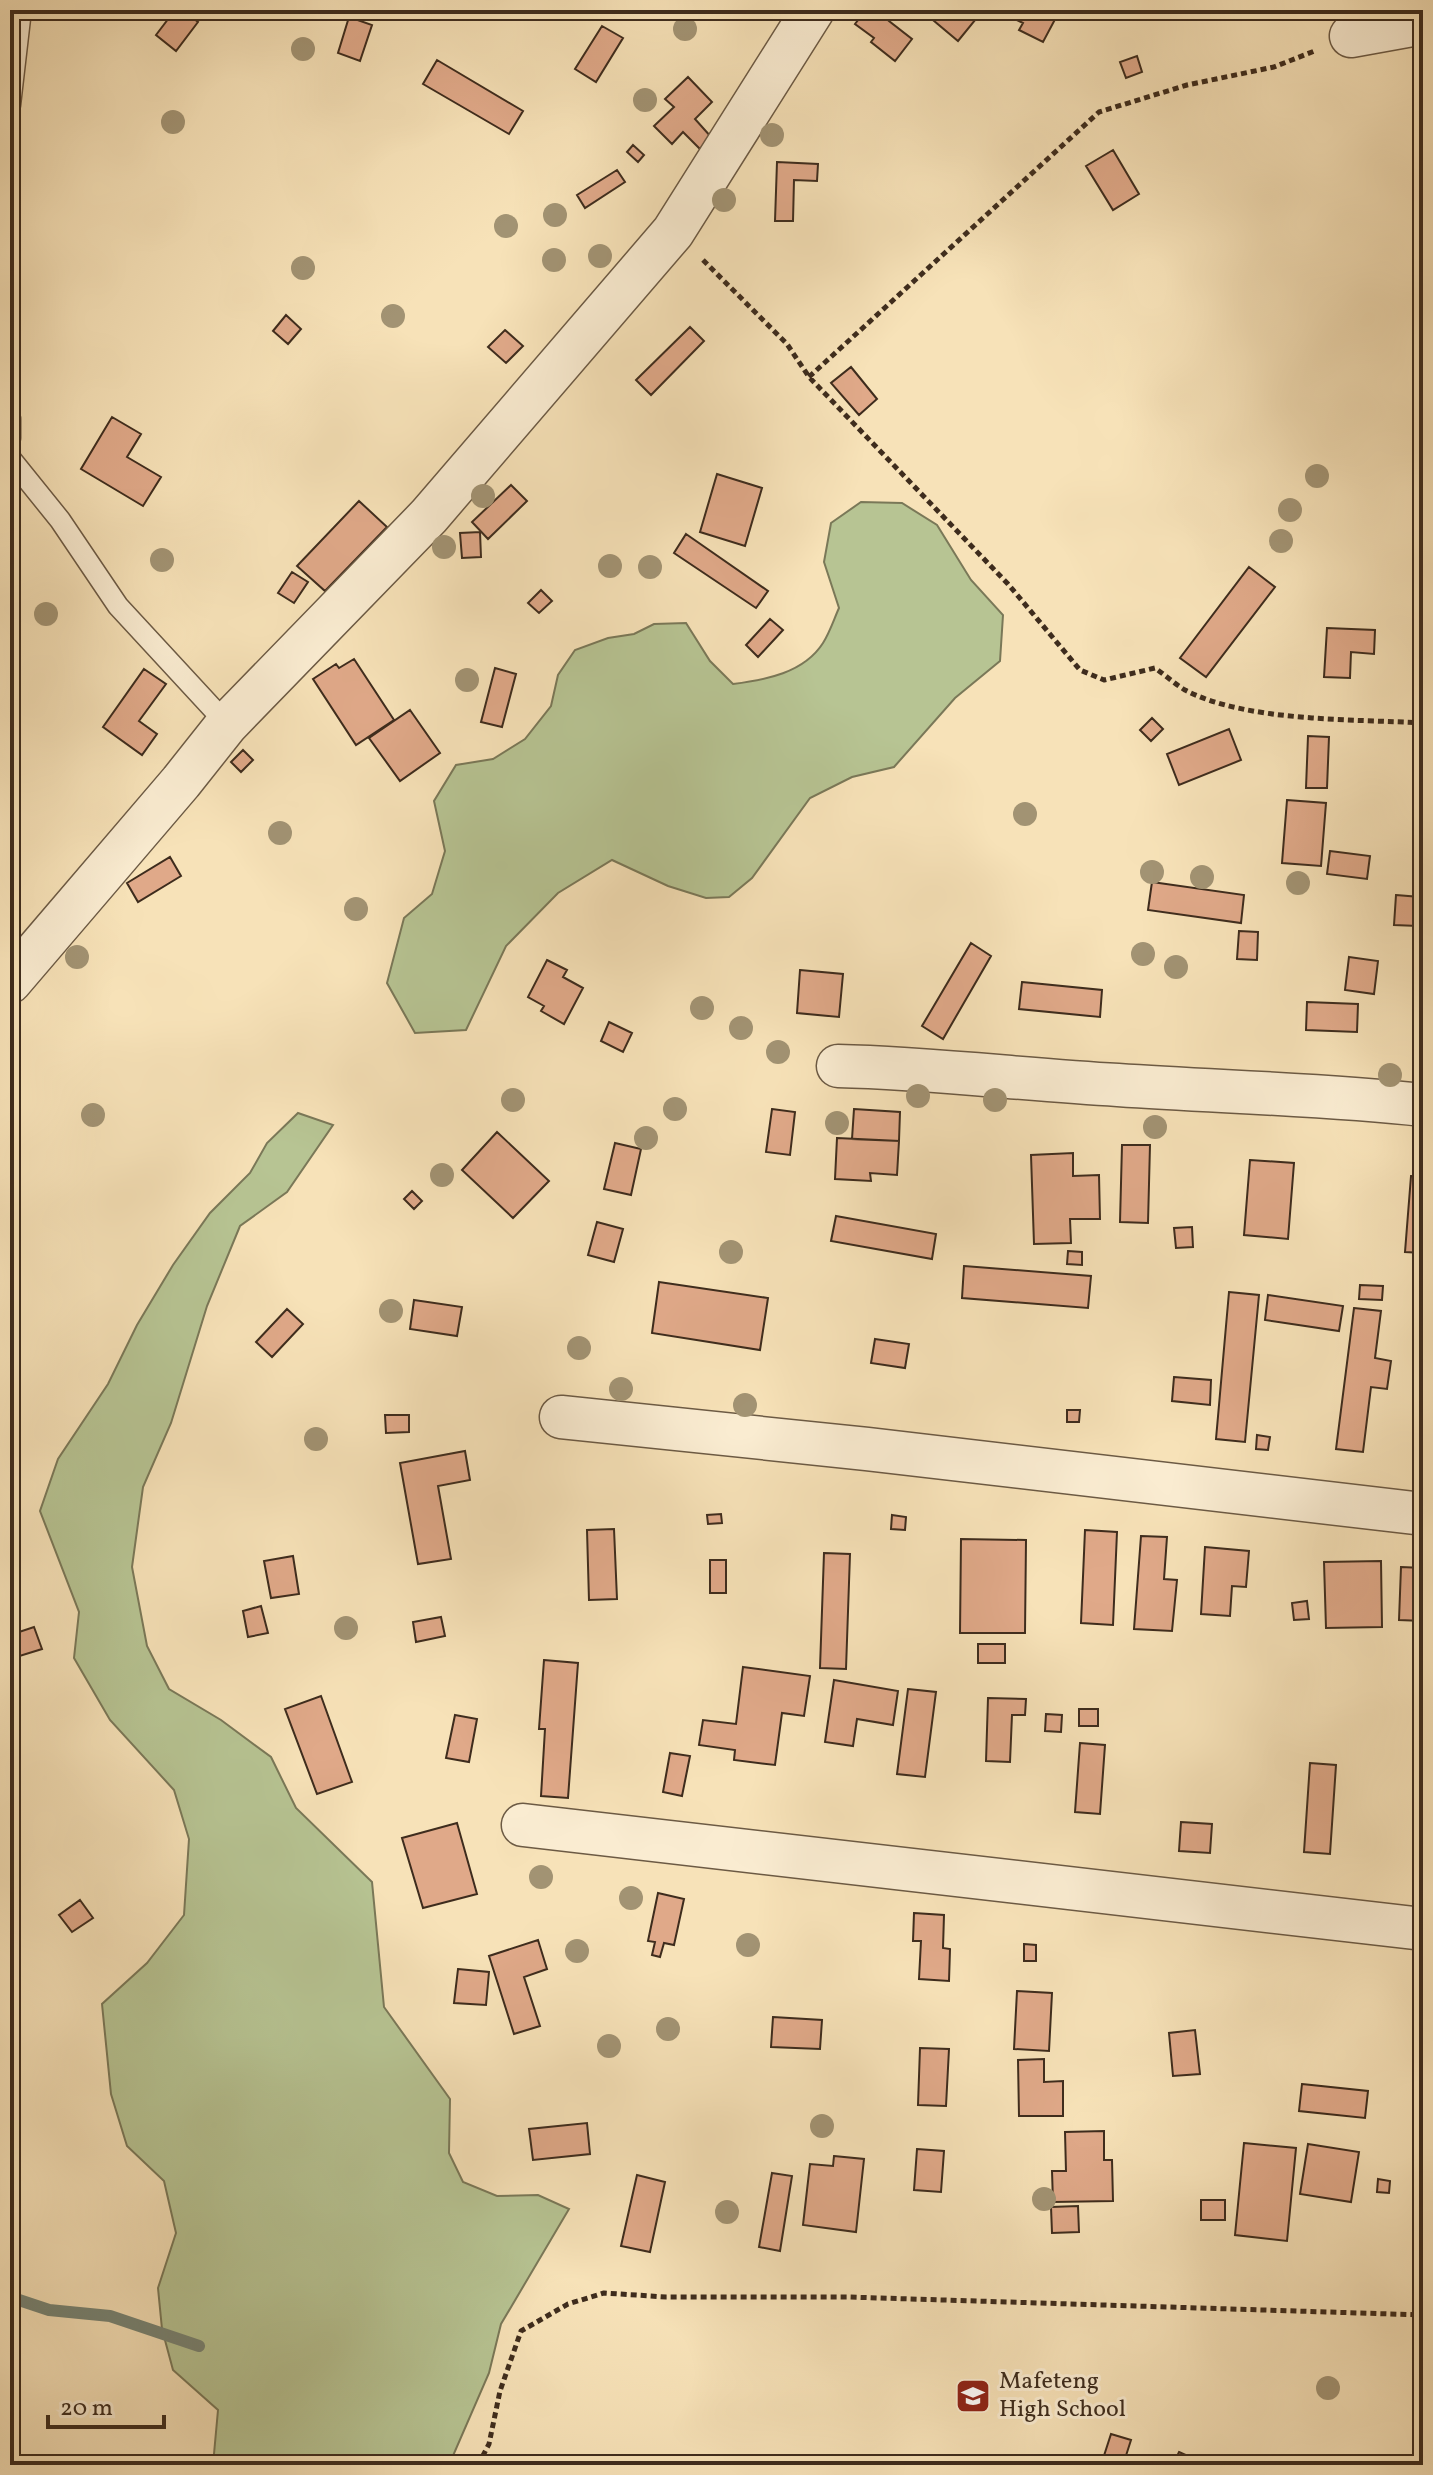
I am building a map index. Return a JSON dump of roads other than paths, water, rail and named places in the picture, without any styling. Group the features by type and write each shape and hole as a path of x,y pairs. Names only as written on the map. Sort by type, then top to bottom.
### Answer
{"street":[{"path":"10,982 227,724 429,516 673,232 813,10"},
{"path":"1351,36 1423,23"},
{"path":"838,1066 922,1068 1102,1084 1363,1098 1423,1105"},
{"path":"561,1417 867,1449 1423,1514"},
{"path":"523,1825 1423,1929"}],"lane":[{"path":"10,105 21,10"},
{"path":"10,419 10,438"},
{"path":"10,458 60,520 118,606 227,724"}],"waterway":[{"path":"10,2297 49,2310 110,2316 199,2346"}],"place":[{"name":"Mafeteng High School","path":"973,2396"}]}
